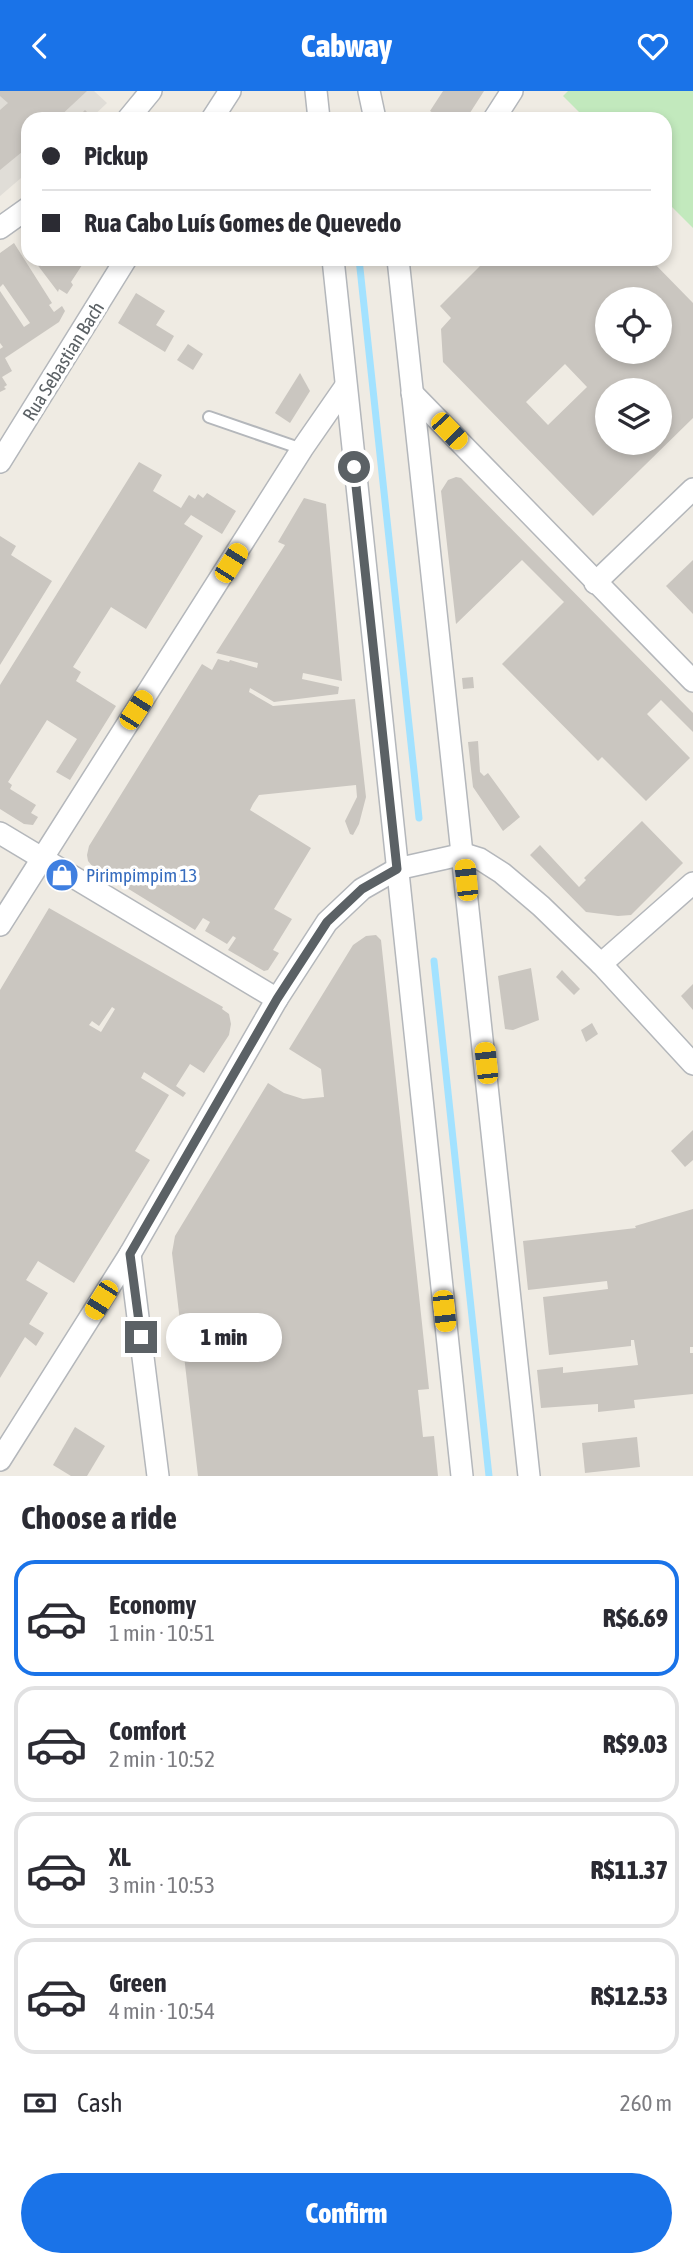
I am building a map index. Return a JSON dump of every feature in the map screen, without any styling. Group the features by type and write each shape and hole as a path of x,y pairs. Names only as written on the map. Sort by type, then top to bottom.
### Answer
{"street":[{"path":"134,112 151,91"},
{"path":"216,112 230,91"},
{"path":"316,91 318,112"},
{"path":"369,91 373,112"},
{"path":"499,112 512,91"},
{"path":"0,227 21,213"},
{"name":"Rua Sebastian Bach","path":"0,462 123,266"},
{"path":"333,266 462,1476"},
{"path":"401,266 412,393 464,854 529,1476"},
{"path":"0,925 302,449 345,387"},
{"path":"412,393 693,681"},
{"path":"595,583 693,489"},
{"path":"0,834 277,999"},
{"path":"0,1461 130,1254 277,999 327,922 362,889 397,869 464,854 480,859 502,873 601,964 693,1064"},
{"path":"601,964 693,883"},
{"path":"130,1254 158,1476"}],"lane":[{"path":"209,417 302,449"}],"shaded area":[{"path":"0,91 94,91 107,103 97,112 21,112 21,178 0,196"}],"green space":[{"path":"568,91 693,91 693,228 672,207 672,112 579,112 563,96"}],"building":[{"path":"0,91 87,91 64,112 21,112 21,153 0,170 0,110 8,103 0,96"},
{"path":"443,91 484,91 470,112 430,111"},
{"path":"14,243 21,254 21,266 29,266 52,303 49,305 54,312 62,306 65,311 59,322 5,358 12,371 2,377 7,385 4,387 6,389 0,392 0,349 3,347 0,343 0,291 24,327 30,323 3,284 0,287 0,253"},
{"path":"38,266 81,266 67,294 59,289 58,292"},
{"path":"480,266 657,266 693,303 693,418 672,439 672,378 595,378 595,455 655,455 593,516 443,362 441,329 451,318 440,306","holes":["565,364 587,387 548,425 526,402"]},
{"path":"136,293 165,311 156,325 174,336 165,352 118,323"},
{"path":"188,344 203,354 193,370 177,360"},
{"path":"300,373 310,391 290,423 275,413"},
{"path":"139,462 162,475 153,491 181,508 189,495 195,499 198,494 203,498 207,493 236,511 222,534 191,515 184,524 203,536 146,629 111,607 73,667 81,672 76,681 116,706 70,780 56,772 77,739 47,720 8,782 12,785 10,789 36,805 31,813 38,817 33,825 24,824 0,809 0,685"},
{"path":"461,478 693,713 693,732 661,700 647,714 690,758 646,801 602,757 598,761 502,664 564,602 522,560 456,624 441,491 448,480"},
{"path":"304,498 326,504 342,681 303,673 302,679 339,687 338,694 274,702 250,688 249,692 273,706 355,699 366,797 359,824 353,835 350,834 345,821 357,797 356,785 259,795 253,804 250,810 311,848 274,909 292,919 273,950 279,953 268,970 264,971 228,950 236,938 233,936 227,944 205,931 210,922 203,918 195,930 93,867 87,855 89,846 202,664 212,670 218,659 257,668 258,663 216,653 285,545 278,542"},
{"path":"0,536 16,546 11,555 52,581 0,665"},
{"path":"693,560 693,614 666,586"},
{"path":"473,677 474,688 463,689 462,678"},
{"path":"478,741 480,772 484,776 488,773 520,817 503,831 473,787 468,742"},
{"path":"642,821 683,863 631,915 586,912 530,855 540,845 579,887 586,880 584,878"},
{"path":"49,908 223,1007 229,1014 231,1024 229,1035 204,1073 190,1064 176,1086 186,1093 183,1097 144,1072 141,1078 169,1095 135,1151 150,1160 74,1283 38,1261 26,1280 48,1293 29,1324 44,1333 36,1346 25,1337 0,1378 0,990","holes":["112,1007 115,1009 101,1032 89,1025 92,1021 99,1026"]},
{"path":"376,935 381,940 429,1389 418,1390 423,1437 434,1436 438,1476 198,1476 172,1253 175,1236 268,1083 284,1093 303,1099 324,1097 321,1069 289,1049 353,945 366,936"},
{"path":"531,968 539,1020 513,1030 505,1029 498,976"},
{"path":"562,970 580,989 574,995 556,977"},
{"path":"693,984 693,1010 681,996"},
{"path":"592,1023 598,1034 586,1042 581,1030"},
{"path":"693,1130 693,1160 685,1167 671,1151"},
{"path":"693,1209 693,1347 690,1347 690,1353 693,1353 693,1394 634,1400 635,1408 598,1412 598,1404 541,1408 537,1370 563,1367 563,1373 638,1365 634,1340 631,1340 631,1346 549,1355 543,1297 608,1289 607,1281 528,1290 523,1241 636,1228 635,1226"},
{"path":"75,1427 105,1446 87,1476 71,1476 53,1465"},
{"path":"637,1437 640,1467 585,1473 582,1443"}],"waterway":[{"path":"360,266 419,818"},
{"path":"434,961 489,1476"}],"place":[{"name":"Pirimpimpim 13","path":"62,875"}],"route":[{"path":"141,1337 130,1254 277,999 327,922 362,889 397,869 354,467"}]}
